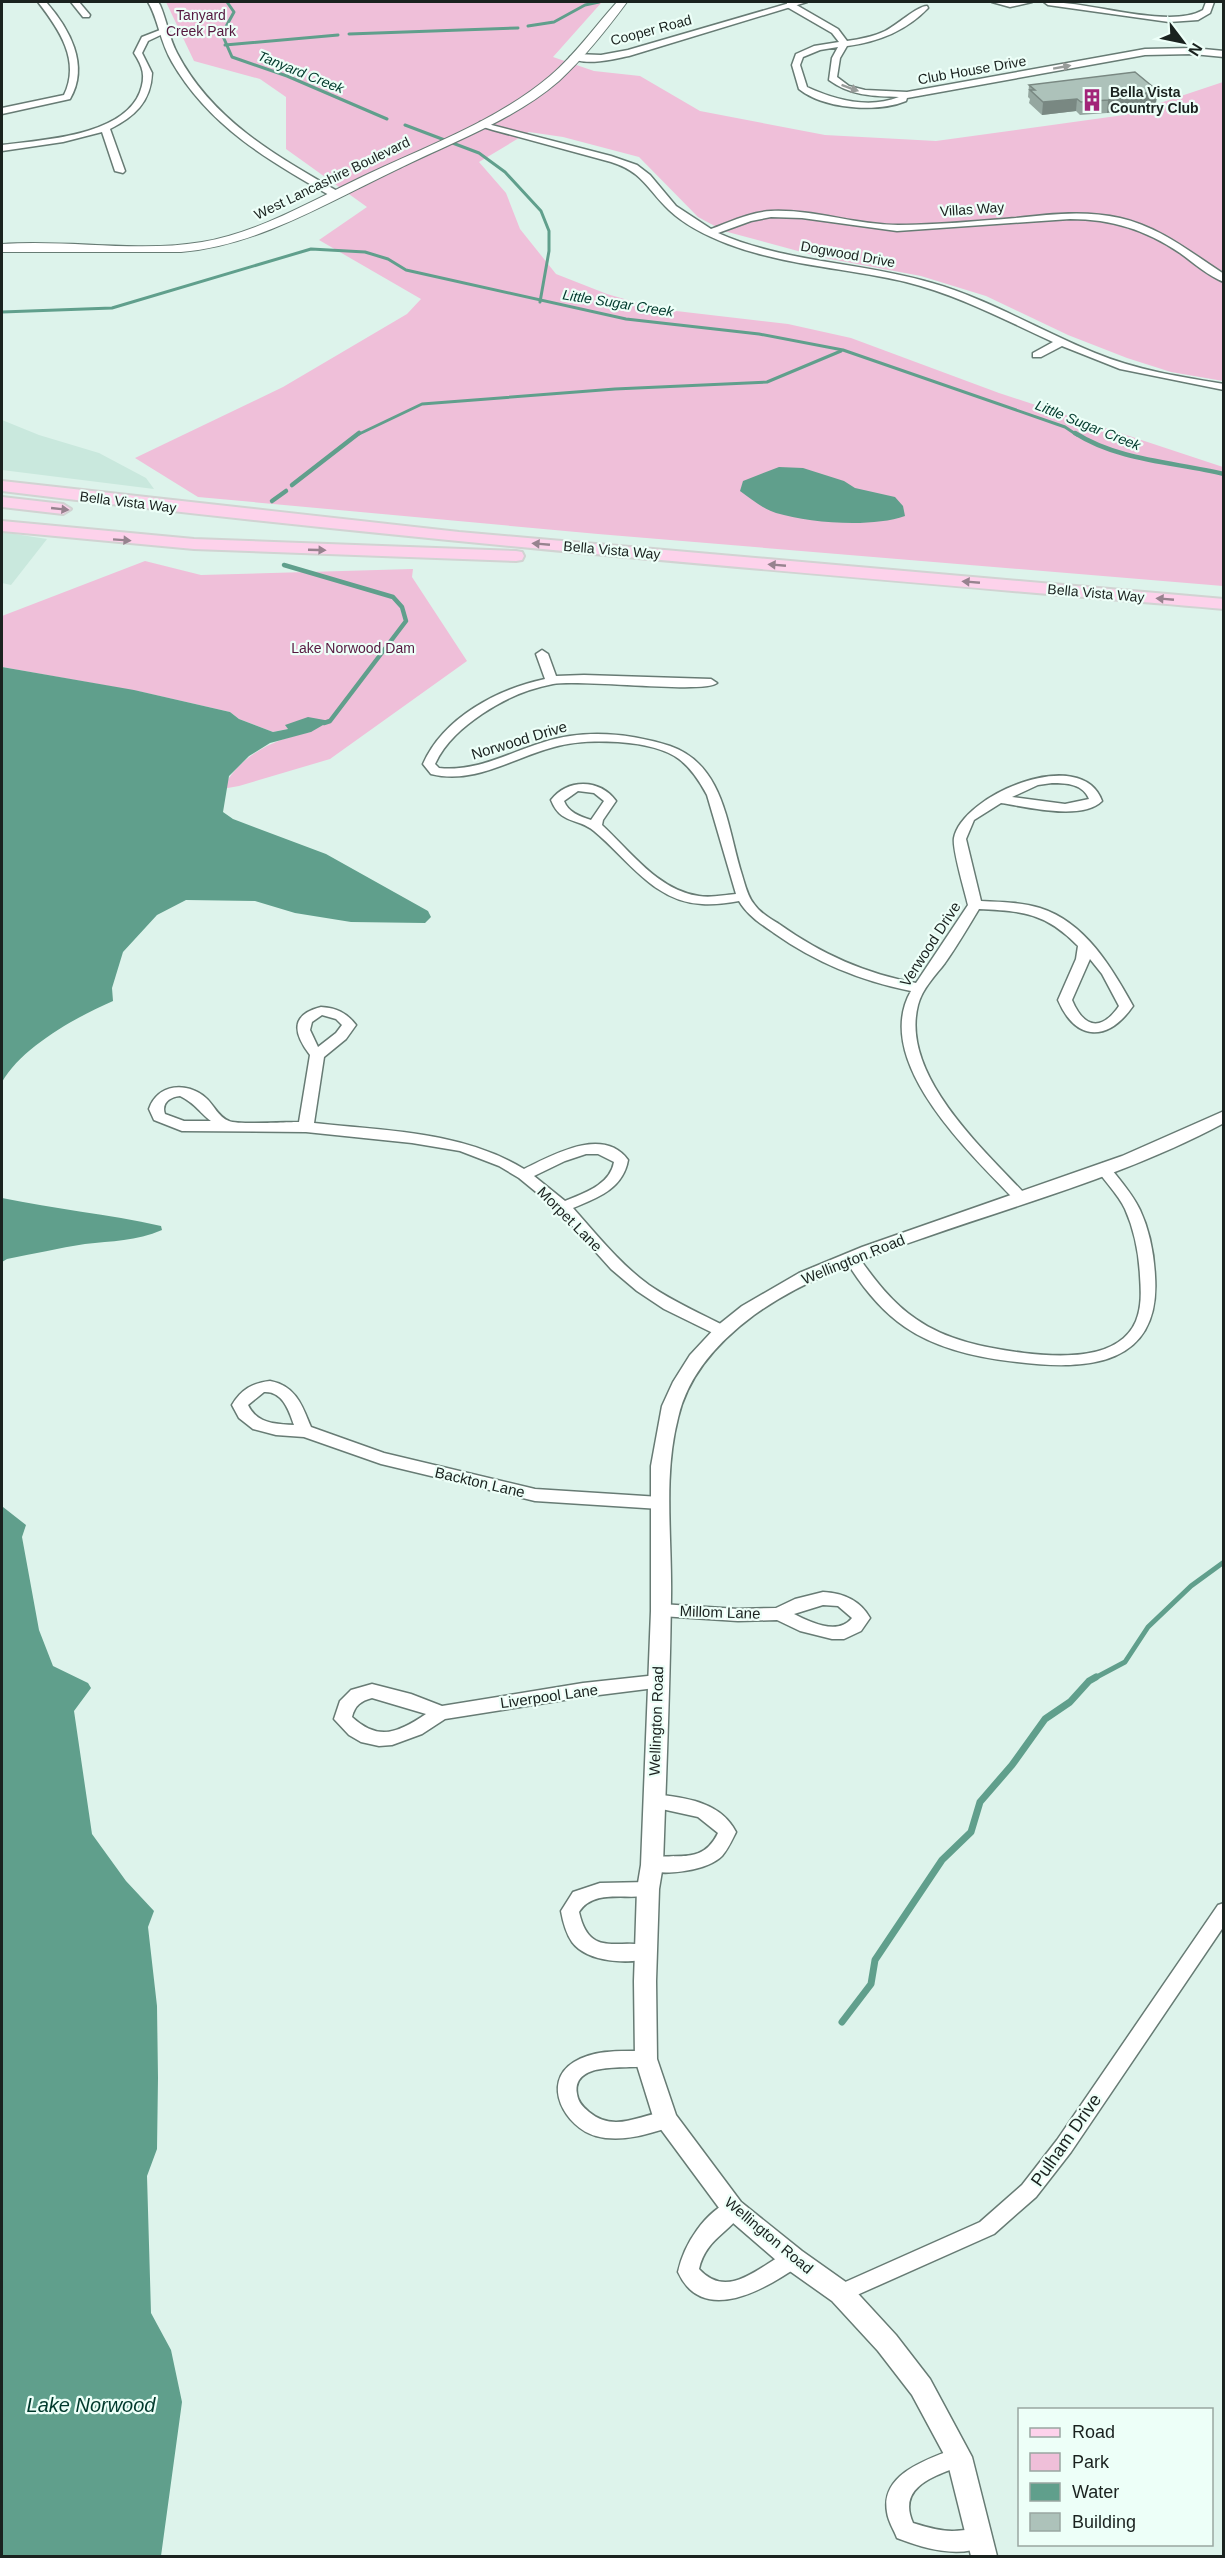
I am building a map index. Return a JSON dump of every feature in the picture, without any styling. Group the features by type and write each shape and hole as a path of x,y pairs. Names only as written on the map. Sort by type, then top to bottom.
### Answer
{"main road":[{"name":"West Lancashire Boulevard","path":"2,248 33,246 182,248 224,242 257,231 412,156 478,127 527,99 555,78 622,2"},
{"name":"Bella Vista Way","path":"2,486 210,513 372,530 1224,604"},
{"name":"Bella Vista Way","path":"2,502 516,556 928,594 1224,618"},
{"path":"2,526 96,538 261,549 516,556"}],"street":[{"path":"2,111 67,97 73,89 74,61 60,24 42,2"},
{"path":"75,2 86,15"},
{"path":"153,2 158,8 163,32 185,75 216,116 250,143 334,194"},
{"name":"Cooper Road","path":"575,57 601,58 629,53 802,2"},
{"path":"996,2 1010,4 1028,2"},
{"path":"1048,2 1169,19 1195,18 1207,11 1210,2"},
{"path":"790,5 835,31 844,42"},
{"path":"907,95 901,101 882,105 856,105 822,98 803,89 796,65 799,56 806,51 844,42 874,39 889,32 924,8"},
{"path":"2,148 79,136 105,128 129,114 145,99 148,71 138,53 145,39 163,32"},
{"name":"Club House Drive","path":"844,42 836,58 832,78 838,83 865,93 907,95 1145,52 1193,51 1224,54"},
{"name":"Dogwood Drive","path":"478,127 616,160 638,170 654,183 667,202 689,220 710,233 764,252 885,274 929,285 1125,367 1180,380 1224,387"},
{"path":"105,128 120,171"},
{"name":"Villas Way","path":"710,233 769,214 790,214 863,226 901,228 1092,216 1136,226 1224,279"},
{"path":"1036,355 1062,342"},
{"path":"542,654 551,678"},
{"name":"Norwood Drive","path":"711,683 675,685 576,677 551,678 518,687 474,714 443,741 432,755 429,764 435,771 461,774 565,740 594,739 642,744 680,754 706,780 718,802 735,873 749,906 786,936 844,969 893,985 919,988"},
{"name":"Verwood Drive","path":"999,799 1065,808 1082,806 1095,801 1093,790 1084,784 1061,778 1043,779 1026,784 999,799 969,818 960,839 975,905 919,988 908,1018 908,1043 919,1069 952,1123 1019,1196"},
{"path":"596,826 653,880 674,894 698,900 744,897"},
{"path":"975,905 1022,907 1046,913 1070,928 1085,945 1108,973 1126,1006 1119,1019 1106,1026 1091,1028 1078,1024 1069,1014 1065,1000 1083,959 1085,945"},
{"path":"306,1127 310,1084 317,1055"},
{"name":"Wellington Road","path":"982,2548 959,2457 921,2387 886,2343 841,2294 793,2259 733,2209 666,2120 646,2059 648,1889 652,1865 661,1610 660,1503 662,1458 668,1416 688,1370 722,1331 761,1301 808,1275 1019,1196 1153,1149 1224,1116"},
{"name":"Morpet Lane","path":"226,1125 306,1127 412,1138 463,1147 504,1163 524,1175 563,1207 616,1265 642,1287 669,1305 722,1331"},
{"path":"524,1175 580,1150 599,1148 613,1152 621,1160 621,1170 615,1181 563,1207"},
{"path":"852,1259 889,1305 910,1323 943,1340 984,1352 1029,1359 1072,1361 1104,1354 1130,1342 1143,1327 1148,1311 1149,1281 1132,1209 1103,1168"},
{"name":"Backton Lane","path":"305,1431 381,1458 535,1495 660,1503"},
{"name":"Millom Lane","path":"661,1610 738,1615 779,1614"},
{"name":"Liverpool Lane","path":"441,1713 411,1701 372,1691 357,1695 346,1706 343,1719 355,1733 374,1740 393,1738 416,1731 441,1713 583,1690 657,1682"},
{"path":"652,1865 692,1863 710,1857 721,1848 727,1832 721,1821 705,1812 690,1806 654,1801"},
{"path":"646,1952 615,1954 595,1949 581,1942 571,1926 570,1911 579,1897 600,1890 648,1889"},
{"name":"Pulham Drive","path":"841,2294 987,2228 1029,2192 1064,2146 1224,1910"},
{"path":"646,2059 592,2062 575,2071 566,2086 568,2104 580,2117 597,2128 641,2128 666,2120"},
{"path":"733,2209 703,2236 691,2255 688,2272 696,2283 708,2290 728,2292 773,2273 793,2259"},
{"path":"959,2457 913,2477 902,2490 897,2508 905,2530 930,2540 982,2548"}],"shaded area":[{"path":"2,420 39,435 99,453 146,478 154,489 2,470"},
{"path":"2,532 47,539 11,585 2,583"}],"green space":[{"name":"Tanyard Creek Park","path":"166,2 602,2 553,57 594,71 640,76 700,111 825,135 936,141 1124,115 1223,82 1223,381 1171,372 1127,358 1068,335 986,296 921,276 820,257 724,231 698,217 639,157 563,137 529,132 479,162 506,193 520,229 556,274 607,294 659,309 788,324 851,338 999,393 1223,467 1223,586 598,534 198,497 135,458 283,387 407,314 421,299 319,240 367,207 286,149 286,97 260,79 194,61"},
{"name":"Lake Norwood Dam","path":"145,561 201,575 413,569 412,577 467,661 330,759 222,789 239,766 249,757 284,739 311,732 286,725 288,729 273,732 239,719 230,712 142,692 2,667 2,616"}],"water":[{"path":"779,467 803,468 844,481 855,488 895,497 903,506 905,516 875,522 823,522 771,511 740,491 743,481"},
{"path":"2,667 134,690 230,712 239,719 273,732 288,729 285,725 308,717 330,721 311,732 270,743 249,756 229,776 223,812 233,819 326,854 428,911 431,917 425,923 351,922 295,913 255,901 186,900 157,915 123,952 112,988 113,1001 51,1034 23,1057 2,1082"},
{"path":"2,1198 161,1226 162,1230 133,1238 66,1247 2,1262"},
{"name":"Lake Norwood","path":"2,1503 3,1507 26,1525 22,1537 39,1630 53,1666 88,1683 91,1688 74,1711 92,1834 126,1881 154,1911 148,1927 157,2006 158,2078 157,2149 147,2176 151,2313 171,2350 182,2402 161,2556 2,2556"}],"building":[{"path":"1135,72 1158,91 1108,100 1081,102 1077,99 1043,102 1030,90 1035,90 1029,85"}],"waterway":[{"name":"Tanyard Creek","path":"227,2 234,12 222,34 227,45"},
{"path":"528,26 554,22 585,5 599,2"},
{"path":"349,34 518,28"},
{"path":"227,45 338,35"},
{"name":"Tanyard Creek","path":"227,45 232,57 287,76 387,119"},
{"name":"Tanyard Creek","path":"405,125 479,153 505,172 541,211 549,231 549,251 540,300"},
{"name":"Little Sugar Creek","path":"2,312 112,308 311,249 365,252 388,259 406,270 540,300"},
{"name":"Little Sugar Creek","path":"540,300 626,319 759,334 843,350 1065,427 1077,435"},
{"path":"357,435 422,404 615,389 767,382 841,351"},
{"path":"292,485 359,433"},
{"name":"Little Sugar Creek","path":"1075,433 1110,450 1128,455 1224,474"},
{"path":"272,501 286,491"},
{"path":"284,565 393,597 402,607 406,621 330,721 324,723"},
{"path":"1093,1679 1125,1662 1148,1627 1191,1586 1224,1562"},
{"path":"842,2022 871,1984 875,1960 942,1860 971,1832 980,1802 1012,1765 1045,1719 1070,1702 1089,1681 1096,1677"}],"place":[{"name":"Bella Vista Country Club","path":"1092,100"}]}
